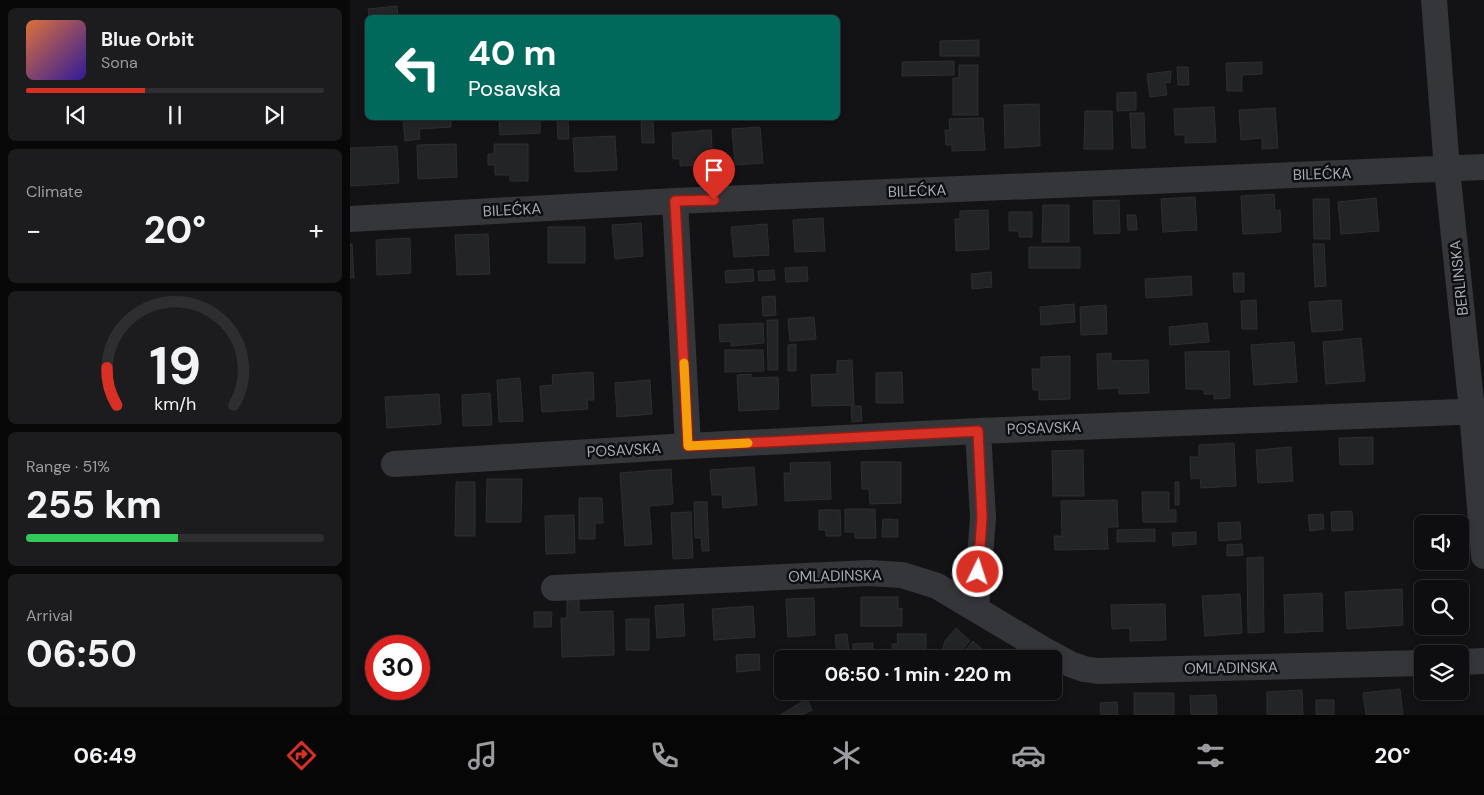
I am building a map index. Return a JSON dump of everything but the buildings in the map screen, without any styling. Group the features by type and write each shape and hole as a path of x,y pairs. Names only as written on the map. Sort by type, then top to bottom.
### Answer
{"street":[{"name":"BERLINSKA","path":"1434,0 1448,169 1478,411 1484,556"},
{"name":"BILEĆKA","path":"350,219 675,201 1484,167"},
{"path":"675,201 688,446"},
{"name":"POSAVSKA","path":"394,464 978,431 1478,411"},
{"path":"976,608 982,518 978,431"},
{"name":"OMLADINSKA","path":"554,588 869,573 902,575 936,586 1044,650 1084,669 1098,671 1414,663"},
{"path":"1469,662 1484,661"}],"slow traffic":[{"path":"684,363 688,446 748,443"}],"route":[{"path":"714,200 675,201 688,446 978,431 982,518 978,572"}]}
